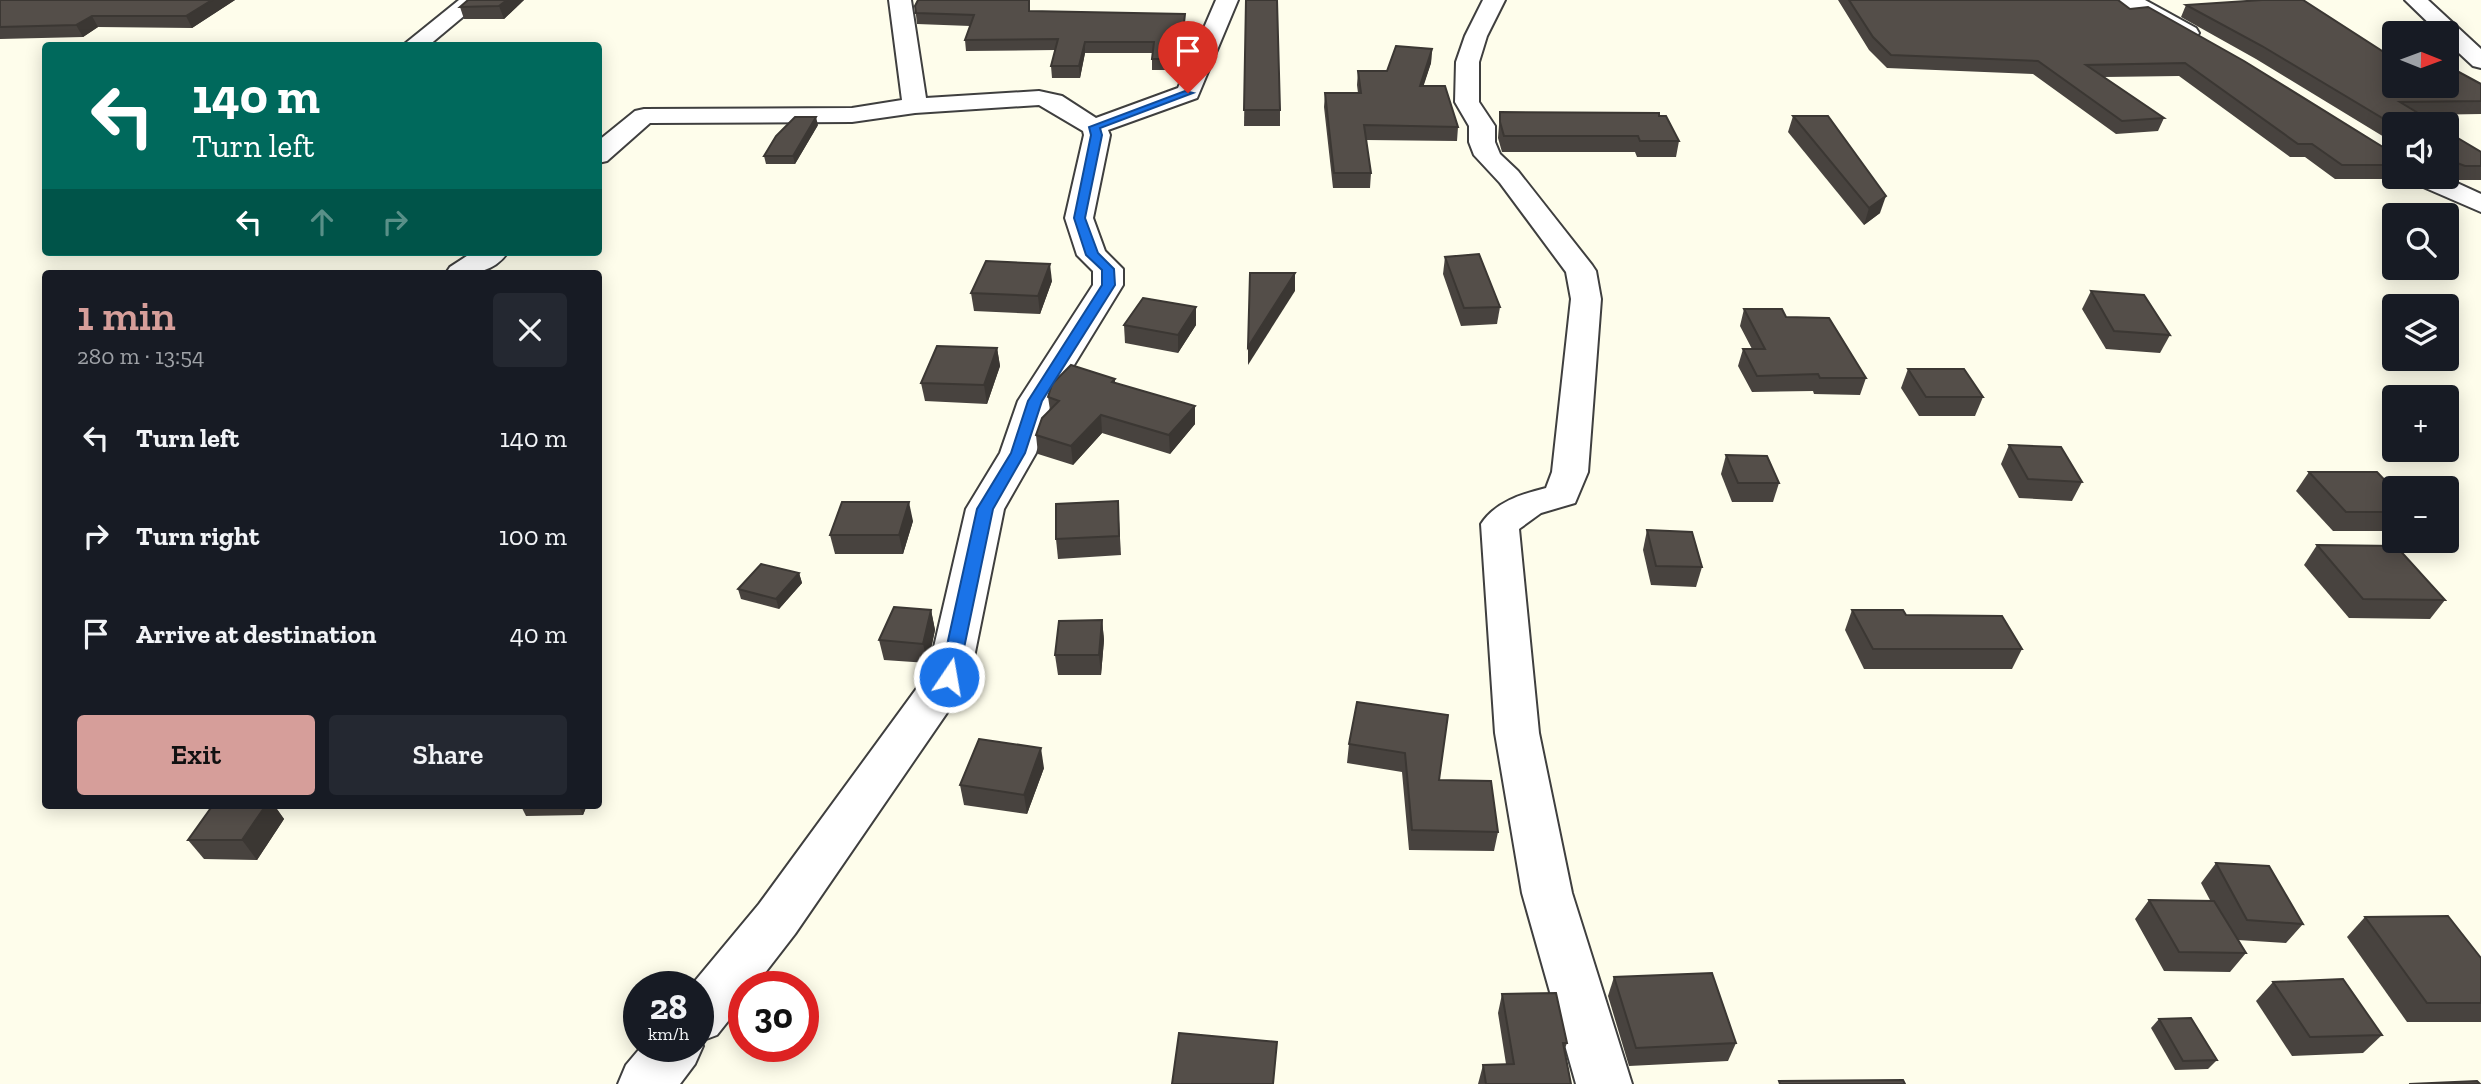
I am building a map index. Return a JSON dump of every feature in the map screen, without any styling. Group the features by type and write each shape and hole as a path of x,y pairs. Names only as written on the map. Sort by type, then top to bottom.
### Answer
{"street":[{"path":"418,42 472,0"},
{"path":"900,0 915,106"},
{"path":"1094,127 1188,93 1227,0"},
{"path":"1494,0 1477,31 1466,74 1467,105 1482,126 1479,138 1494,166 1509,177 1581,271 1586,299 1570,472 1562,495 1528,505 1500,524 1517,733 1547,892 1604,1084"},
{"path":"2129,0 2213,47"},
{"path":"2416,0 2481,61"},
{"path":"602,152 645,116 852,115 915,106 1039,98 1054,102 1094,127 1097,135 1080,218 1092,255 1108,269 1108,285 1035,401 1018,453 985,509 949,677 777,919 714,998"},
{"path":"2449,189 2481,204"},
{"path":"465,270 486,256"},
{"path":"646,1084 663,1062"}],"building":[{"path":"0,0 212,0 186,16 92,16 76,25 0,27"},
{"path":"468,0 507,0 499,6 460,7"},
{"path":"918,0 1029,0 1029,11 1185,14 1180,59 1152,59 1154,42 1085,42 1079,66 1051,66 1058,39 965,40 974,15 916,13"},
{"path":"1246,0 1277,0 1280,110 1244,110"},
{"path":"1849,0 2118,0 2130,9 2148,7 2244,61 2382,146 2382,165 2342,165 2312,144 2298,144 2185,63 2086,65 2164,118 2122,121 2038,61 1891,55 1873,37"},
{"path":"2303,0 2382,51 2382,98 2459,98 2459,72 2481,84 2481,101 2400,102 2416,112 2382,112 2382,118 2262,46 2186,5"},
{"path":"1396,46 1432,49 1420,86 1445,86 1458,127 1364,125 1371,173 1334,173 1325,93 1361,93 1358,71 1387,71"},
{"path":"1500,112 1659,113 1659,116 1666,116 1679,141 1640,141 1638,136 1504,136"},
{"path":"1793,116 1828,116 1886,196 1869,208"},
{"path":"795,117 816,117 793,156 764,156 776,136"},
{"path":"2459,139 2481,152 2481,166 2459,164"},
{"path":"1479,254 1500,307 1464,308 1445,257"},
{"path":"986,261 1050,264 1038,296 971,293"},
{"path":"1250,273 1295,273 1248,347"},
{"path":"2091,291 2144,295 2170,335 2114,331"},
{"path":"1143,298 1196,307 1178,335 1124,325"},
{"path":"1744,309 1782,309 1786,317 1829,318 1866,378 1820,378 1818,374 1757,376 1743,349 1765,349"},
{"path":"937,346 997,348 984,385 921,383"},
{"path":"1071,365 1115,379 1112,382 1195,406 1169,435 1101,415 1071,446 1036,435 1042,418 1059,401 1048,397 1052,384"},
{"path":"1908,369 1964,369 1983,397 1926,397"},
{"path":"2009,445 2061,447 2082,482 2028,479"},
{"path":"1726,455 1767,456 1779,483 1738,483"},
{"path":"2309,472 2377,472 2382,477 2382,512 2346,512"},
{"path":"1118,501 1119,536 1056,539 1056,504"},
{"path":"842,502 909,502 899,535 830,535"},
{"path":"1647,530 1692,532 1702,567 1656,566"},
{"path":"2317,545 2382,546 2382,553 2402,553 2445,600 2363,599"},
{"path":"761,564 799,573 776,599 738,589"},
{"path":"894,607 931,610 923,644 879,640"},
{"path":"1852,610 1903,610 1906,615 2002,616 2022,649 1873,649"},
{"path":"1102,620 1099,655 1055,655 1059,621"},
{"path":"1357,702 1448,715 1439,780 1491,781 1498,832 1412,830 1405,753 1349,744"},
{"path":"979,739 1041,748 1024,795 960,785"},
{"path":"210,809 263,809 242,840 188,840"},
{"path":"2216,863 2269,866 2303,924 2247,920"},
{"path":"2149,900 2214,901 2246,953 2179,952"},
{"path":"2448,916 2481,958 2481,1003 2427,1003 2365,917"},
{"path":"1712,973 1736,1043 1636,1048 1614,977"},
{"path":"2343,979 2382,1035 2310,1037 2273,982"},
{"path":"1556,993 1567,1043 1563,1043 1571,1084 1486,1084 1483,1065 1514,1064 1502,994"},
{"path":"2191,1018 2217,1060 2183,1061 2159,1019"},
{"path":"1179,1033 1277,1042 1273,1084 1172,1084"},
{"path":"1903,1080 1905,1084 1780,1084 1779,1081"},
{"path":"2477,1081 2480,1084 2409,1084"}],"route":[{"path":"949,677 985,509 1018,453 1035,401 1108,285 1108,269 1092,255 1080,218 1097,135 1094,127 1188,93"}]}
